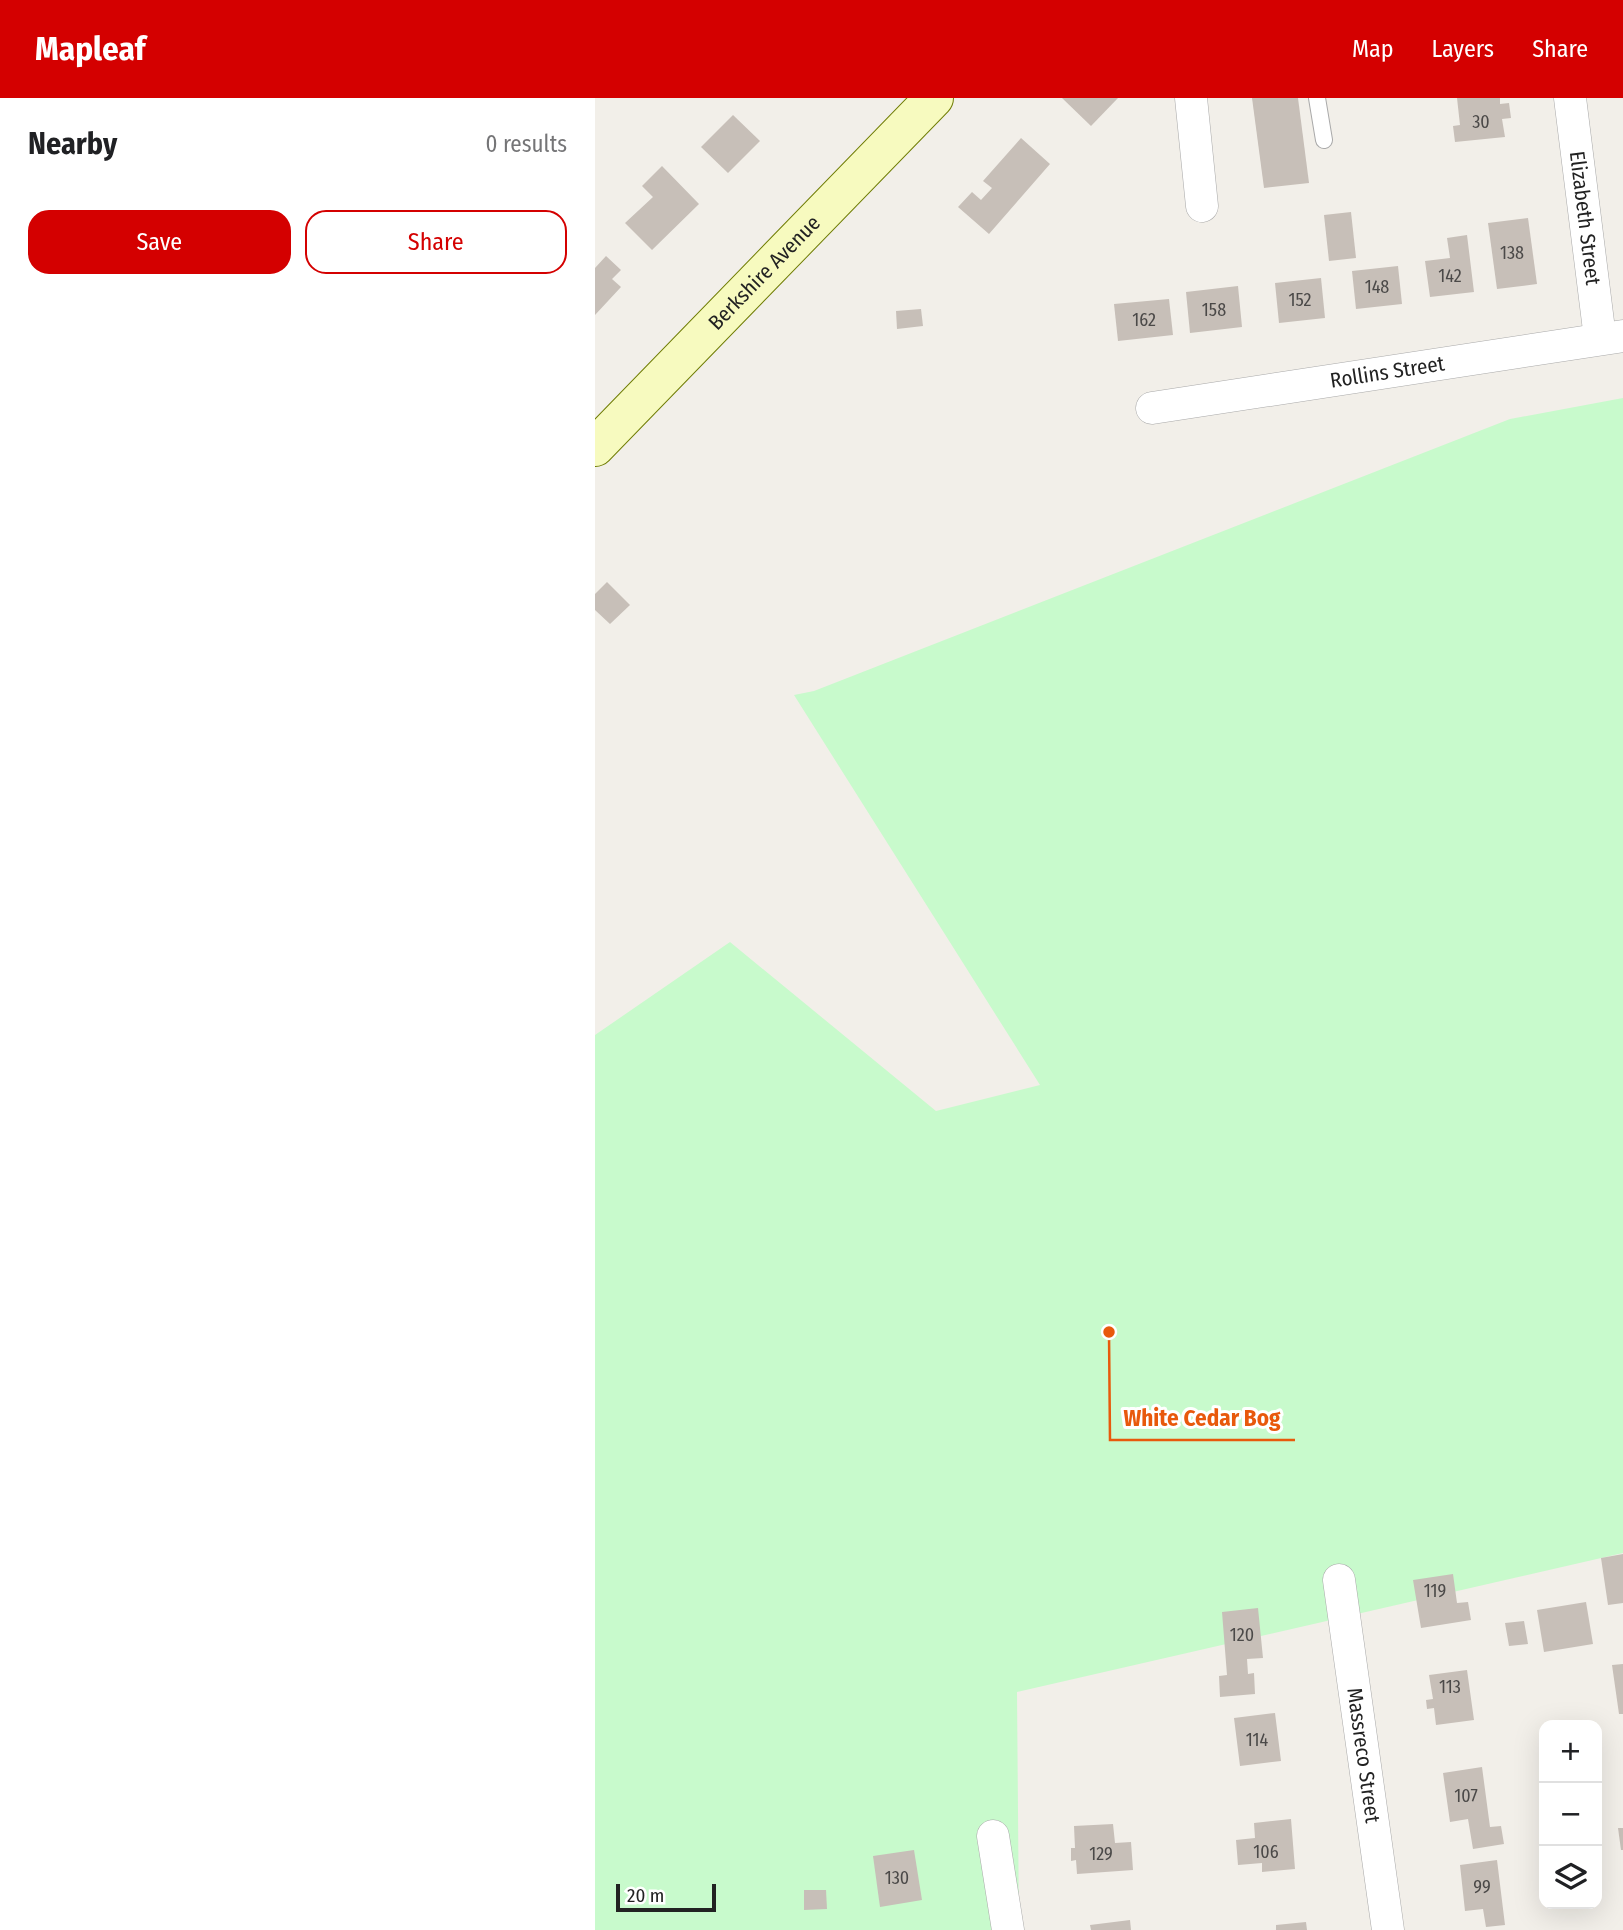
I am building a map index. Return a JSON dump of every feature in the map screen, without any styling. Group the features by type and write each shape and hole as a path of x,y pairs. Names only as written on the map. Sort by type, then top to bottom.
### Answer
{"main road":[{"name":"Berkshire Avenue","path":"595,447 934,98"}],"street":[{"path":"1191,98 1202,206"},
{"name":"Elizabeth Street","path":"1570,98 1612,337"},
{"name":"Rollins Street","path":"1152,408 1612,337"},
{"name":"Massreco Street","path":"1339,1580 1388,1930"},
{"path":"993,1836 1008,1930"}],"lane":[{"path":"1317,98 1324,139"}],"green space":[{"path":"1623,398 1623,1553 1017,1692 1019,1930 595,1930 595,1035 730,942 936,1111 1040,1085 794,695 814,691 1510,419"}],"building":[{"path":"1062,98 1118,98 1091,126"},
{"path":"1252,98 1298,98 1309,183 1264,188"},
{"path":"1457,98 1500,98 1500,104 1509,103 1511,118 1502,119 1505,137 1455,142 1453,126 1460,125"},
{"path":"733,115 760,141 728,173 701,147"},
{"path":"1021,138 1050,164 989,234 958,207 972,192 981,200 992,188 983,181"},
{"path":"662,166 699,204 652,250 625,223 653,197 642,186"},
{"path":"1351,212 1356,258 1329,261 1324,215"},
{"path":"1528,218 1537,284 1497,289 1488,223"},
{"path":"1467,235 1474,292 1430,297 1425,261 1450,258 1447,238"},
{"path":"606,256 621,270 612,279 621,287 595,315 595,268"},
{"path":"1398,266 1402,304 1356,309 1352,271"},
{"path":"1321,278 1325,318 1279,323 1275,283"},
{"path":"1238,286 1242,327 1190,333 1186,292"},
{"path":"1169,299 1173,335 1118,341 1114,304"},
{"path":"921,309 923,326 897,329 896,311"},
{"path":"607,582 630,605 610,624 595,610 595,594"},
{"path":"1623,1554 1623,1603 1608,1605 1601,1558"},
{"path":"1453,1574 1457,1603 1468,1602 1471,1620 1421,1628 1413,1580"},
{"path":"1586,1602 1593,1644 1544,1652 1537,1610"},
{"path":"1258,1608 1263,1658 1247,1659 1248,1674 1254,1673 1255,1694 1220,1697 1219,1676 1227,1675 1222,1612"},
{"path":"1524,1621 1528,1644 1509,1646 1505,1623"},
{"path":"1623,1664 1623,1714 1619,1714 1612,1665"},
{"path":"1467,1670 1474,1720 1436,1725 1434,1708 1427,1709 1426,1700 1433,1699 1429,1675"},
{"path":"1275,1713 1281,1761 1240,1766 1234,1718"},
{"path":"1482,1767 1490,1827 1501,1826 1504,1844 1473,1849 1468,1819 1450,1822 1443,1773"},
{"path":"1291,1819 1295,1869 1262,1872 1262,1863 1238,1865 1236,1840 1255,1838 1254,1823"},
{"path":"1113,1824 1115,1843 1131,1842 1133,1870 1077,1874 1076,1860 1071,1861 1071,1848 1075,1848 1074,1826"},
{"path":"1618,1828 1623,1828 1623,1850 1621,1850"},
{"path":"914,1850 922,1900 880,1907 873,1856"},
{"path":"1497,1860 1505,1925 1486,1927 1483,1909 1465,1911 1460,1865"},
{"path":"804,1890 826,1890 827,1909 804,1910"},
{"path":"1130,1920 1131,1930 1091,1930 1090,1925"},
{"path":"1306,1922 1307,1930 1276,1930 1276,1925"}],"place":[{"name":"White Cedar Bog","path":"1109,1332"}]}
